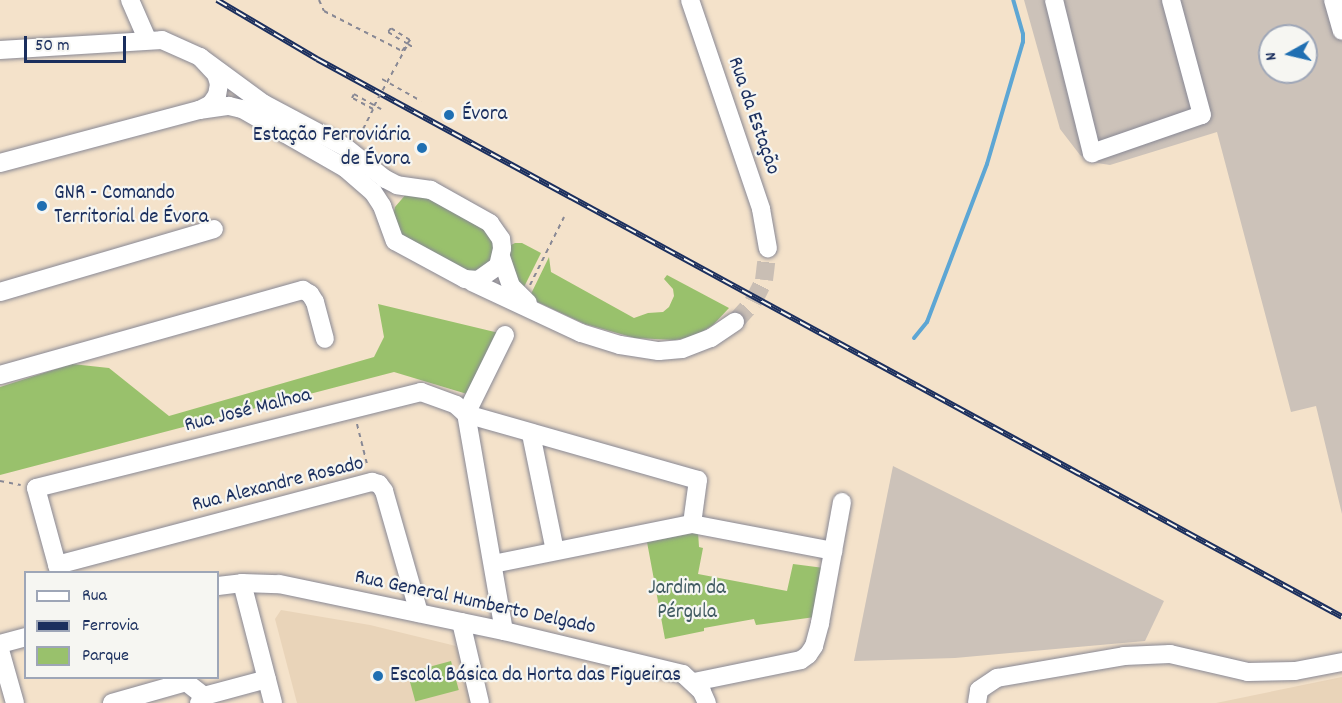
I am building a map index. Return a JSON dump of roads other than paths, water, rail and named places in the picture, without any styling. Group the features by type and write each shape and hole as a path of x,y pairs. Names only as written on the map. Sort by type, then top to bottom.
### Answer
{"street":[{"path":"130,0 147,39"},
{"name":"Rua da Estação","path":"690,0 761,209 768,248"},
{"path":"1054,0 1092,153 1202,115 1171,0"},
{"path":"1333,0 1342,31"},
{"path":"0,50 147,39 162,40 200,57 264,104 345,147 385,179 397,185 423,188 490,223 501,239 501,257 507,279 516,293 541,313"},
{"path":"199,110 211,104 217,95 219,84 216,74 200,57"},
{"path":"0,163 199,110 229,106 242,109 345,168 373,192 382,206 395,241 472,282 581,333 620,345 659,351 681,349 698,344 735,322"},
{"path":"388,225 391,204 398,194 404,190 423,188"},
{"path":"0,292 214,229"},
{"path":"472,282 495,270 501,257"},
{"path":"0,375 303,290 310,294 315,302 325,339"},
{"path":"504,631 466,414 506,335"},
{"name":"Rua José Malhoa","path":"58,569 36,488 352,407 421,392 456,405 466,414 698,480 692,524"},
{"path":"531,434 555,551"},
{"name":"Rua Alexandre Rosado","path":"58,569 372,482 379,484 384,491 419,613"},
{"path":"707,703 694,682 801,660 808,655 814,646 820,623 842,502"},
{"path":"493,564 692,524 833,550"},
{"path":"242,583 273,703"},
{"name":"Rua General Humberto Delgado","path":"219,586 242,583 279,585 419,613 677,672 694,682"},
{"path":"460,622 480,703"},
{"path":"0,644 24,638"},
{"path":"0,650 15,703"},
{"path":"976,703 979,690 997,678 1124,656 1170,654 1248,672 1295,671 1342,662"},
{"path":"112,703 186,682 201,700 267,679"}],"waterway":[{"path":"914,338 927,322 987,164 1023,42 1023,34 1013,0"}],"tunnel":[{"path":"735,322 753,302 764,280 768,248"}],"railway":[{"path":"217,0 317,59 1342,617"}],"place":[{"name":"Évora","path":"449,115"},
{"name":"Estação Ferroviária de Évora","path":"422,148"},
{"name":"GNR - Comando Territorial de Évora","path":"42,206"},
{"name":"Escola Básica da Horta das Figueiras","path":"378,676"}],"park label":[{"name":"Jardim da Pérgula","path":"687,601"}]}
